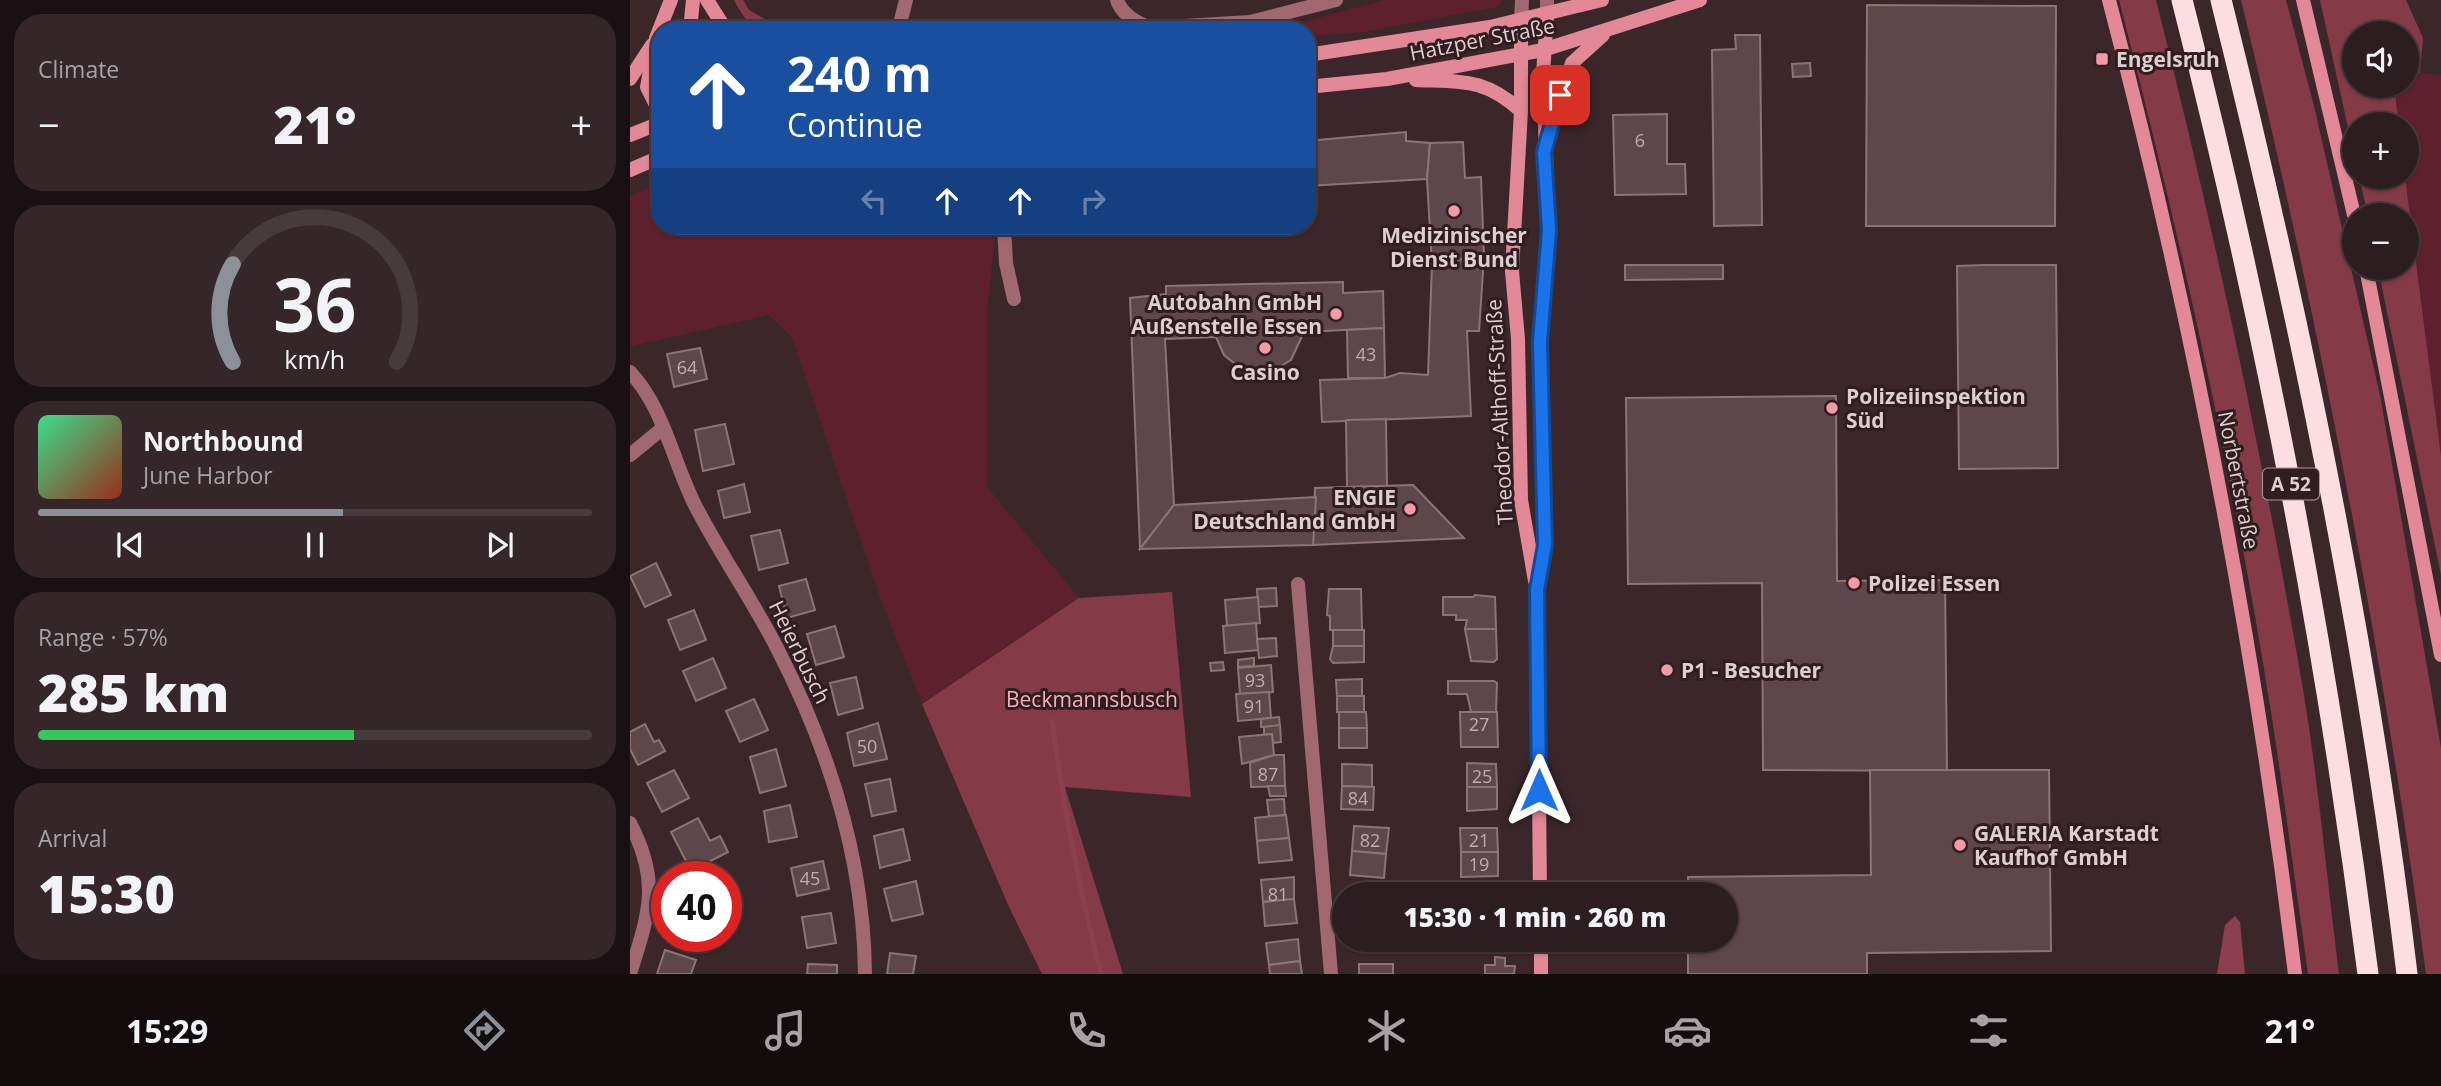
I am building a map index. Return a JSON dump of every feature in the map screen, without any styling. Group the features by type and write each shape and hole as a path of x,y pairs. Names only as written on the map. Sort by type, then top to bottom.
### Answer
{"highway":[{"name":"A 52","path":"2182,0 2216,133 2283,440 2334,731 2368,974"},
{"name":"A 52","path":"2221,0 2307,368 2370,724 2407,974"}],"main road":[{"path":"663,21 671,0"},
{"path":"691,21 693,0"},
{"path":"707,0 720,21"},
{"name":"Hatzper Straße","path":"1316,54 1391,45 1521,21 1602,0"},
{"name":"Hatzper Straße","path":"1316,86 1387,79 1521,55 1700,0"},
{"name":"Norbertstraße","path":"2109,0 2197,369 2235,569 2295,974"},
{"path":"2303,0 2351,203"},
{"name":"Theodor-Althoff-Straße","path":"1537,590 1545,545 1540,342 1549,230 1544,152 1543,50 1547,15"},
{"name":"Theodor-Althoff-Straße","path":"1521,21 1521,111 1512,271 1518,339 1521,500 1537,590 1540,882"},
{"path":"1544,152 1553,114 1572,63 1611,28"},
{"path":"630,79 651,46"},
{"path":"651,66 647,88 651,96"},
{"path":"1387,79 1484,85 1501,94 1521,111"},
{"path":"630,135 651,127"},
{"path":"630,170 651,161"},
{"path":"2368,280 2441,655"},
{"path":"1541,952 1541,974"}],"street":[{"path":"901,20 906,0"},
{"path":"1117,0 1118,5 1134,21"},
{"path":"1254,21 1336,0"},
{"path":"1521,21 1522,0"},
{"path":"1547,0 1547,15"},
{"path":"1004,235 1006,263 1014,299"},
{"name":"Heierbusch","path":"630,372 653,404 685,486 777,647 821,748 855,865 865,974"},
{"path":"630,455 663,428"},
{"path":"1298,584 1331,974"},
{"path":"630,823 644,850 650,888 644,926 631,974"}],"shaded area":[{"path":"1385,0 1502,0 1497,7 1363,32 1316,35 1316,21 1307,21"},
{"path":"2419,73 2441,75 2441,456 2418,280 2419,203 2408,203 2407,189 2419,189 2419,112 2397,112 2396,98 2419,98"},
{"path":"651,186 651,235 995,235 987,312 987,487 1079,598 922,703 880,597 792,337 769,315 632,346 630,344 630,196"},
{"path":"2235,916 2240,922 2245,974 2217,974 2225,925"}],"green space":[{"path":"734,0 743,0 749,10 768,21 748,21"},
{"path":"2119,0 2156,0 2218,260 2255,433 2304,695 2339,974 2308,974 2272,718 2241,537 2184,267"},
{"path":"2241,0 2286,0 2342,229 2342,280 2354,280 2380,395 2441,748 2441,974 2426,974 2369,606 2322,363"},
{"path":"2320,0 2406,0 2415,21 2342,21 2342,98 2396,98 2397,112 2345,112"},
{"path":"2419,29 2423,38 2419,73"},
{"path":"2362,189 2407,189 2408,203 2365,203"},
{"path":"2380,280 2418,280 2441,456 2441,575"},
{"name":"Beckmannsbusch","path":"1172,592 1191,797 1065,787 1123,974 1042,974 1009,907 922,704 1079,598"}],"building":[{"path":"1867,5 2056,6 2055,226 1866,226"},
{"path":"1735,35 1760,35 1762,225 1714,226 1712,50 1736,49"},
{"path":"1810,63 1811,76 1793,77 1792,64"},
{"path":"1667,114 1667,164 1685,164 1686,194 1615,195 1613,115"},
{"path":"1406,132 1406,141 1430,143 1427,179 1316,185 1316,140"},
{"path":"1463,142 1465,178 1481,177 1484,256 1432,264 1427,179 1430,143"},
{"path":"1484,256 1479,331 1467,331 1471,416 1322,422 1320,380 1385,378 1400,373 1428,375 1432,264"},
{"path":"1625,265 1723,265 1723,279 1625,280"},
{"path":"2056,265 2058,468 1959,469 1957,266"},
{"path":"1343,282 1343,293 1383,291 1384,328 1304,332 1291,360 1274,370 1259,372 1239,367 1224,355 1216,337 1165,339 1174,505 1140,549 1130,298 1166,294 1166,286"},
{"path":"1384,328 1385,378 1348,378 1347,330"},
{"path":"700,348 707,379 674,387 667,354"},
{"name":"Polizei Essen","path":"1836,396 1837,581 1945,580 1947,771 1763,770 1762,583 1628,584 1626,398"},
{"path":"1386,419 1387,486 1347,487 1346,420"},
{"path":"725,424 734,464 703,471 695,430"},
{"path":"744,484 750,512 724,518 718,491"},
{"path":"1413,485 1464,538 1313,545 1315,488"},
{"path":"1316,497 1313,545 1140,549 1174,505"},
{"path":"780,530 788,563 759,570 751,536"},
{"path":"656,563 671,595 645,607 630,576"},
{"path":"806,579 815,610 787,618 779,586"},
{"path":"1276,588 1277,606 1258,607 1257,589"},
{"path":"1329,589 1361,589 1362,630 1330,630 1330,616 1327,615"},
{"path":"1258,597 1260,623 1227,626 1225,600"},
{"path":"1443,597 1495,597 1496,629 1465,629 1467,620 1456,620 1456,615 1443,615"},
{"path":"694,610 706,640 680,650 668,620"},
{"path":"1256,623 1258,650 1225,653 1223,626"},
{"path":"835,626 844,657 816,665 807,634"},
{"path":"1465,629 1496,629 1497,659 1494,662 1471,661"},
{"path":"1333,630 1364,630 1364,646 1333,646"},
{"path":"1276,638 1277,656 1259,658 1257,639"},
{"path":"1333,646 1364,646 1364,662 1333,663 1330,659"},
{"path":"713,658 726,688 696,701 683,671"},
{"path":"1254,658 1254,666 1238,667 1238,660"},
{"path":"1223,662 1224,670 1211,671 1210,663"},
{"path":"1271,665 1273,692 1240,694 1238,668"},
{"path":"856,677 863,708 838,715 830,683"},
{"path":"1362,679 1362,696 1337,696 1336,680"},
{"path":"1448,681 1494,681 1497,683 1496,712 1471,712 1467,694 1448,694"},
{"path":"1269,692 1271,718 1238,721 1236,694"},
{"path":"1337,696 1364,696 1364,712 1337,712"},
{"path":"754,699 768,730 740,742 726,711"},
{"path":"1339,712 1366,712 1367,728 1339,728"},
{"path":"1460,712 1497,712 1498,747 1461,747"},
{"path":"1279,717 1280,726 1261,727 1261,719"},
{"path":"878,723 887,759 854,766 847,733"},
{"path":"645,724 654,742 659,740 665,751 638,765 630,749 630,732"},
{"path":"1280,725 1281,742 1273,743 1272,734 1264,735 1264,727"},
{"path":"1339,728 1367,728 1367,748 1339,748"},
{"path":"1272,734 1274,755 1242,764 1239,737"},
{"path":"776,749 786,786 760,793 750,757"},
{"path":"1274,755 1284,755 1285,786 1251,787 1250,763"},
{"path":"1467,763 1496,764 1497,787 1467,787"},
{"path":"1342,764 1372,765 1372,787 1342,786"},
{"path":"674,770 689,798 662,812 647,783"},
{"name":"GALERIA Karstadt Kaufhof GmbH","path":"1870,770 2049,770 2051,951 1867,953 1867,974 1688,974 1688,952 1738,952 1738,882 1688,882 1688,877 1871,875"},
{"path":"890,779 896,811 872,816 865,784"},
{"path":"1268,786 1285,786 1286,796 1270,796"},
{"path":"1342,786 1374,787 1373,810 1341,809"},
{"path":"1467,787 1497,787 1497,809 1467,811"},
{"path":"1284,799 1285,815 1269,817 1267,800"},
{"path":"790,805 797,837 769,842 764,811"},
{"path":"1286,815 1289,838 1257,841 1255,818"},
{"path":"698,818 710,841 720,836 728,852 710,861 686,861 671,832"},
{"path":"1354,826 1389,828 1386,854 1352,851"},
{"path":"1460,828 1497,828 1498,852 1461,852"},
{"path":"903,829 910,860 880,868 874,836"},
{"path":"1289,838 1292,860 1259,863 1257,841"},
{"path":"1352,851 1386,854 1384,878 1350,875"},
{"path":"1461,852 1498,852 1498,876 1461,877"},
{"path":"823,861 829,889 797,896 791,868"},
{"path":"1294,877 1294,899 1263,902 1261,880"},
{"path":"916,881 923,914 892,921 884,889"},
{"path":"1294,899 1297,923 1265,926 1263,902"},
{"path":"831,913 836,943 807,948 802,917"},
{"path":"1298,939 1300,961 1269,965 1266,943"},
{"path":"664,952 696,960 691,974 657,974"},
{"path":"890,953 916,956 913,974 887,974"},
{"path":"1495,957 1505,958 1505,966 1515,966 1514,974 1485,974 1485,965 1495,965"},
{"path":"1300,961 1302,974 1270,974 1269,965"},
{"path":"808,964 837,965 837,974 807,974"},
{"path":"1359,964 1393,964 1393,974 1359,974"}],"waterway":[{"path":"1052,721 1073,848 1101,974"}],"place":[{"name":"Engelsruh","path":"2102,59"},
{"name":"Medizinischer Dienst Bund","path":"1454,211"},
{"name":"Autobahn GmbH Außenstelle Essen","path":"1336,314"},
{"name":"Casino","path":"1265,348"},
{"name":"Polizeiinspektion Süd","path":"1832,408"},
{"name":"ENGIE Deutschland GmbH","path":"1410,509"},
{"name":"Polizei Essen","path":"1854,583"},
{"name":"P1 - Besucher","path":"1667,670"},
{"name":"GALERIA Karstadt Kaufhof GmbH","path":"1960,845"}],"route":[{"path":"1539,790 1537,590 1545,545 1540,342 1549,230 1544,152 1560,95"}]}
